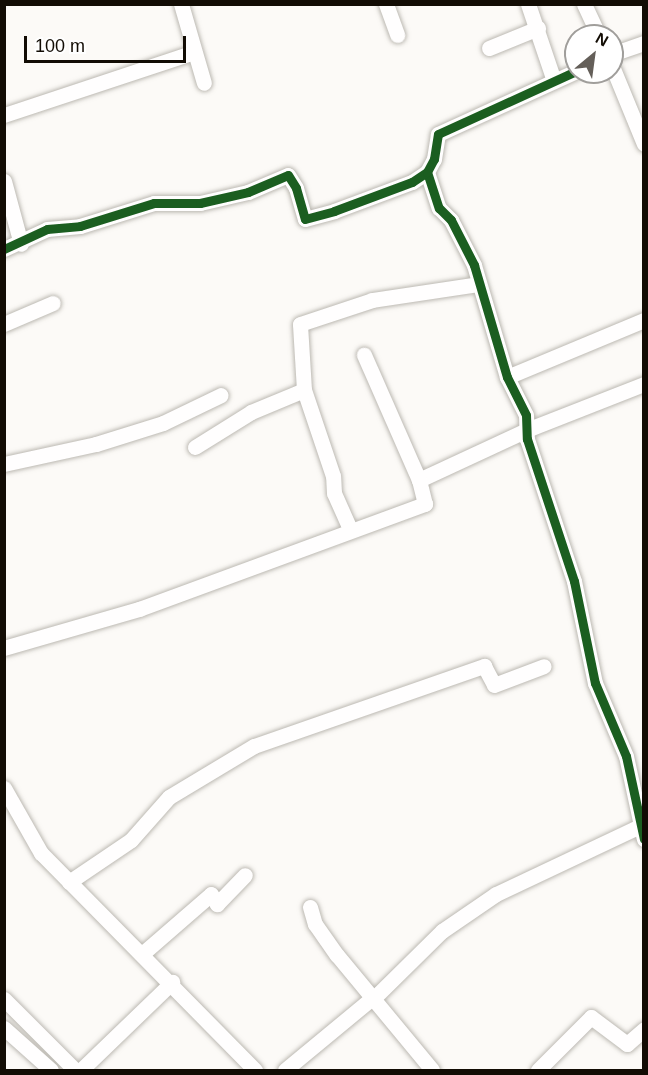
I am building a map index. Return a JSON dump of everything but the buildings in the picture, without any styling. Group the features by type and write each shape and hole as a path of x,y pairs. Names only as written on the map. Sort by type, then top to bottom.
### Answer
{"street":[{"path":"181,4 204,83"},
{"path":"386,4 397,35"},
{"path":"528,4 554,81"},
{"path":"584,4 593,24"},
{"path":"489,48 537,28"},
{"path":"624,50 644,43"},
{"path":"4,114 194,52"},
{"path":"4,249 21,244 47,229 80,226 154,203 200,203 248,192 288,175 296,188 305,219 412,182 427,172 434,159 438,134 564,76"},
{"path":"619,84 644,144"},
{"path":"285,1071 373,998 442,931 496,894 641,833 637,775 595,683 574,581 527,439 529,429 507,377 479,284 451,220 439,208 427,172"},
{"path":"4,181 21,244"},
{"path":"350,529 334,493 333,476 304,390 300,324 372,300 479,284"},
{"path":"4,324 53,303"},
{"path":"507,377 644,320"},
{"path":"4,648 139,609 350,529 425,504 419,480 364,356"},
{"path":"419,480 529,429 644,384"},
{"path":"195,447 251,412 304,390"},
{"path":"4,464 96,444 163,423 221,394"},
{"path":"69,882 131,840 169,797 254,746 484,666 494,685 544,666"},
{"path":"4,788 41,853 171,982 255,1071"},
{"path":"142,954 211,894 217,904 245,875"},
{"path":"310,907 315,924 337,955 432,1071"},
{"path":"81,1071 171,982"},
{"path":"4,999 75,1071"},
{"path":"538,1071 591,1017 627,1044 644,1029"},
{"path":"4,1028 51,1071"}],"cycle path":[{"path":"4,249 47,229 80,226 154,203 200,203 248,192 288,175 296,188 305,219 334,211 412,182 427,172 434,159 438,134 564,76"},
{"path":"427,172 439,208 451,220 474,265 507,377 526,415 527,439 574,581 595,683 626,756 644,839"}]}
